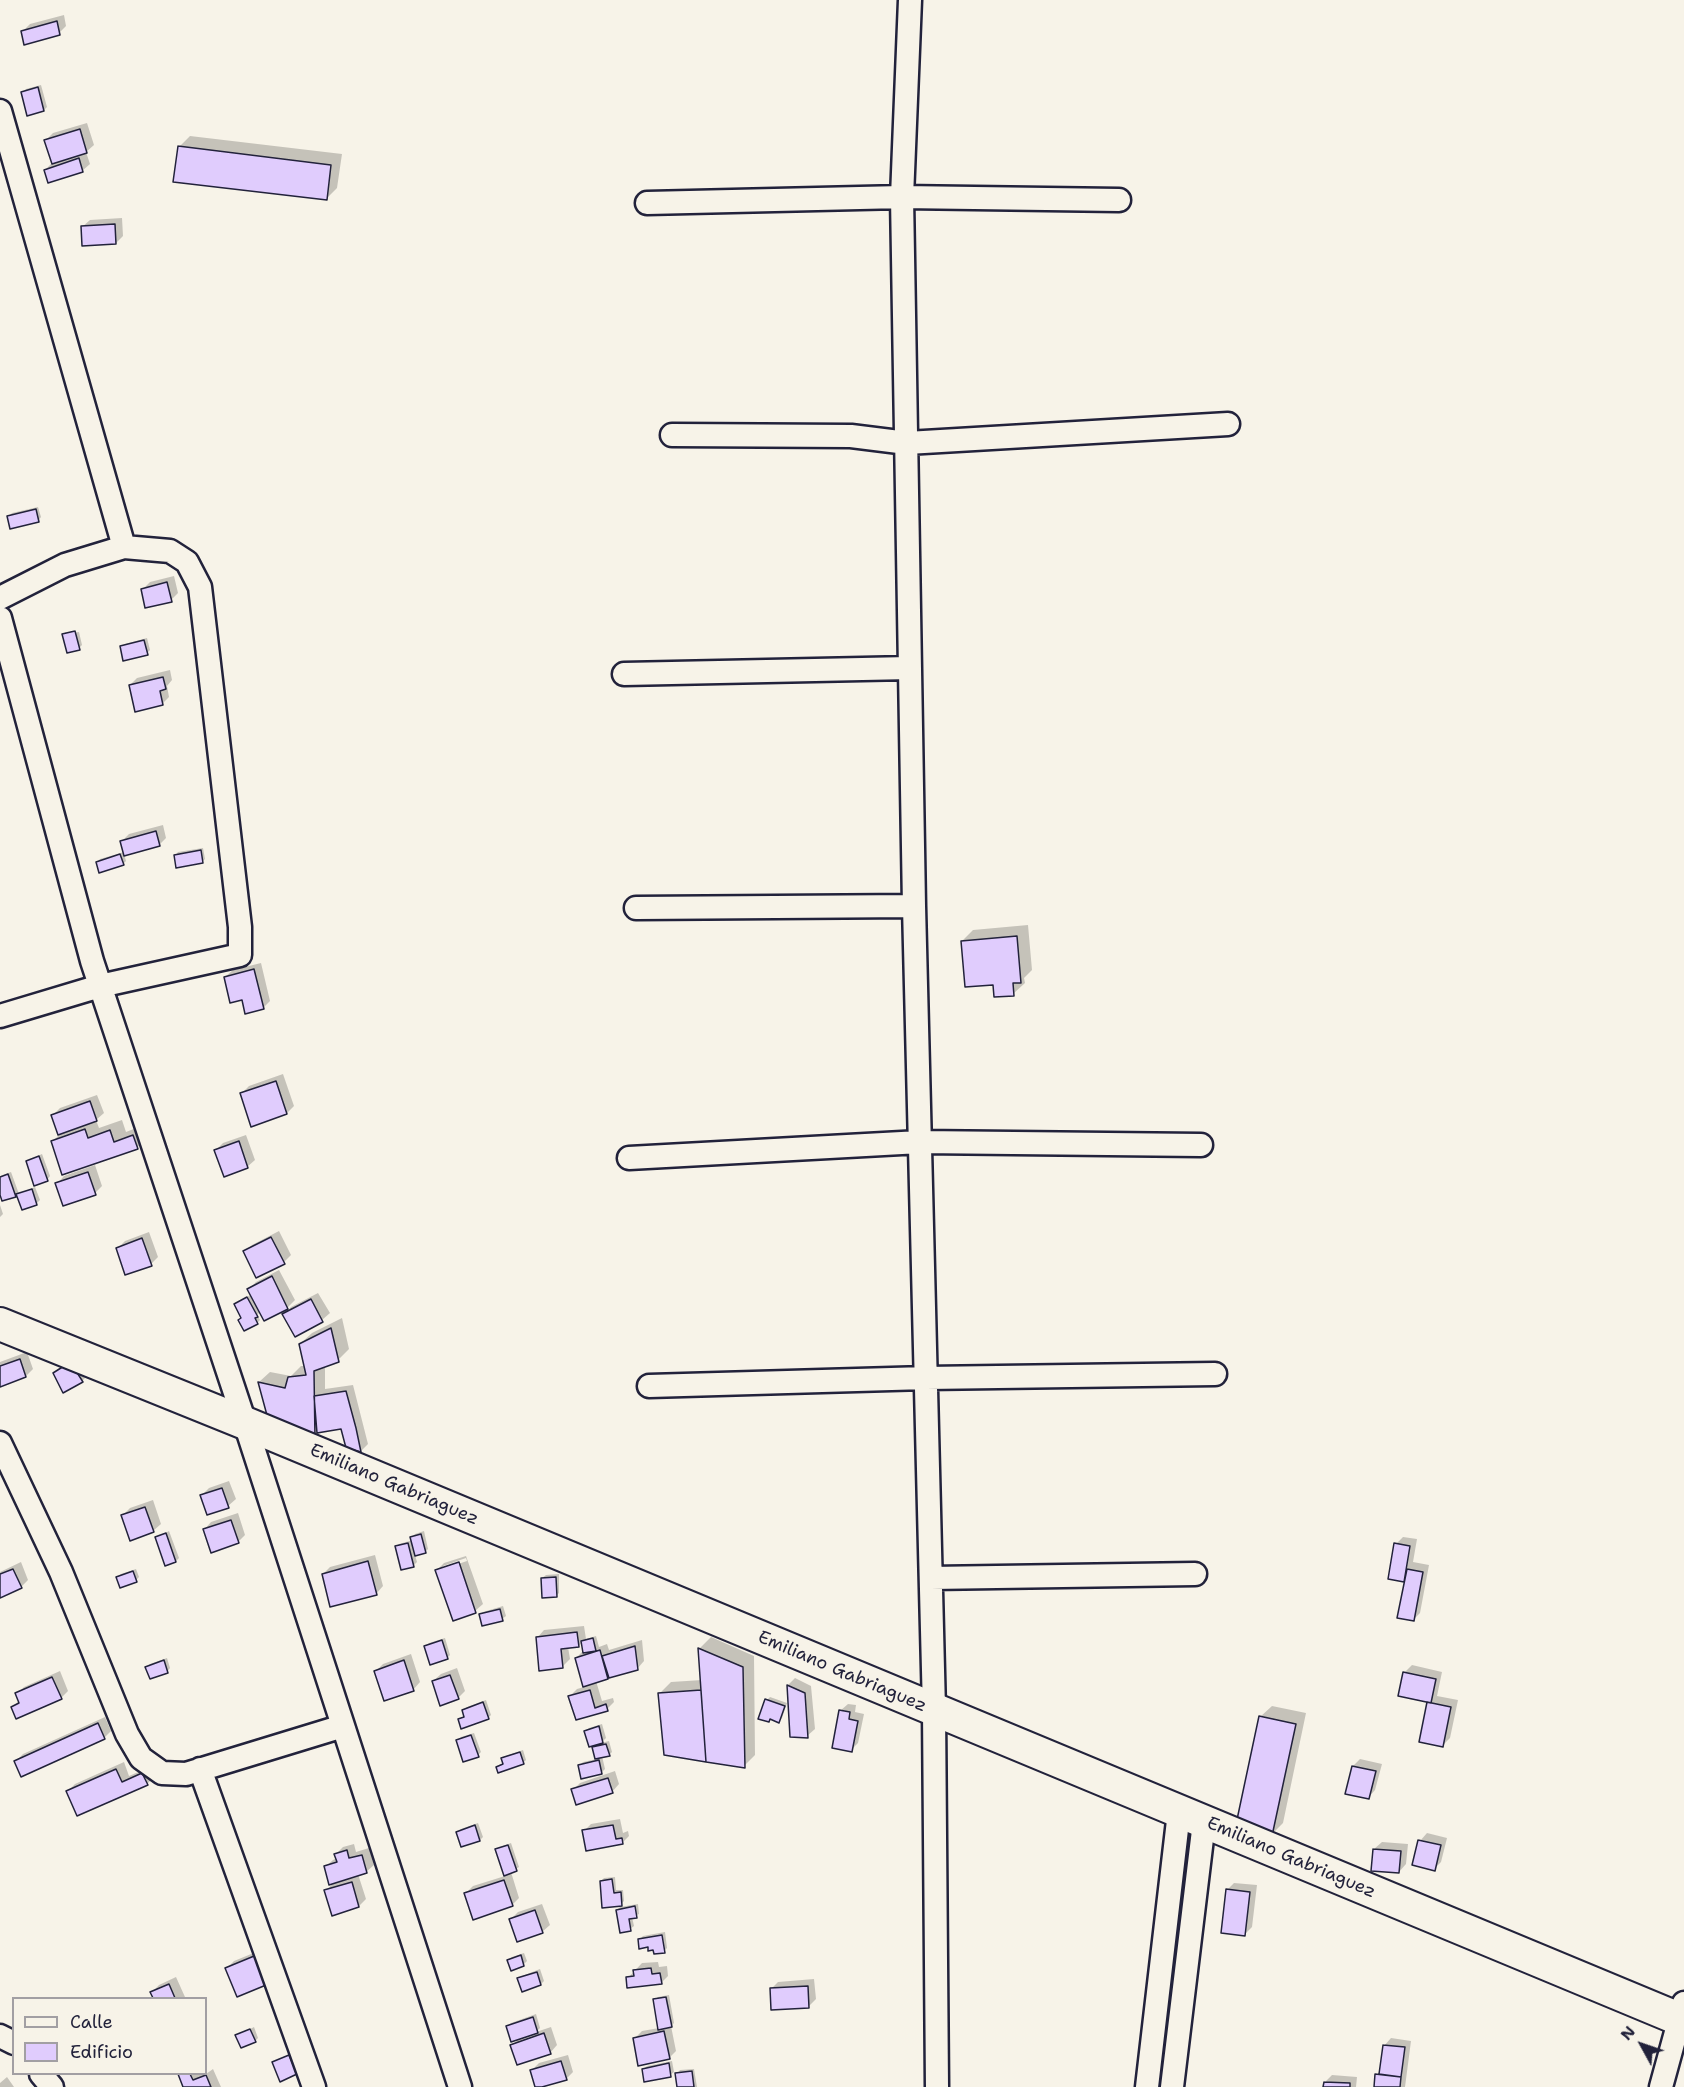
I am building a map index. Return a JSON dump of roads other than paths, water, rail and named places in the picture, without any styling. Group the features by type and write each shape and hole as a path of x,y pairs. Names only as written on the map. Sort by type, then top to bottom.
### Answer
{"main road":[{"name":"Emiliano Gabriaguez","path":"0,1324 245,1423 1191,1817 1683,2014"}],"street":[{"path":"910,0 902,197 908,443 914,906 934,1710 937,2087"},
{"path":"0,111 124,547"},
{"path":"647,203 902,197 1119,200"},
{"path":"672,435 850,436 908,443 1228,424"},
{"path":"0,598 65,565 124,547 170,551 187,562 200,587 240,927 240,955 100,986 0,1016"},
{"path":"0,618 100,986 245,1423 460,2087"},
{"path":"624,674 910,668"},
{"path":"636,908 914,906"},
{"path":"629,1158 920,1142 1201,1145"},
{"path":"649,1386 926,1378 1215,1374"},
{"path":"0,1443 61,1572 127,1734 141,1758 162,1773 186,1774 344,1726"},
{"path":"931,1578 1195,1574"},
{"path":"200,1769 314,2087"},
{"path":"1147,2087 1191,1817"},
{"path":"1172,2087 1191,1817"},
{"path":"1661,2087 1683,2014"},
{"path":"43,2075 52,2087"}]}
